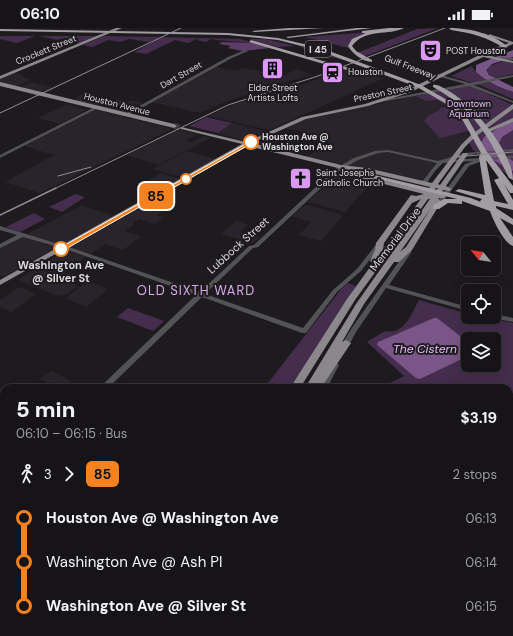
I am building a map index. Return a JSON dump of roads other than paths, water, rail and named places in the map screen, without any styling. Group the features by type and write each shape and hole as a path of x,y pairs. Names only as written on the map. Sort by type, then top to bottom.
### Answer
{"highway":[{"path":"0,29 17,28"},
{"path":"198,28 232,28"},
{"path":"245,28 269,28"},
{"name":"Gulf Freeway","path":"260,28 294,36 376,64 432,85 463,103 482,123 513,178"},
{"path":"0,35 62,32 259,31 322,28"},
{"path":"322,28 300,35 296,41 297,45 313,54 381,71"},
{"path":"310,34 347,28"},
{"path":"310,34 363,28"},
{"path":"82,30 178,30 310,34 370,28"},
{"path":"376,64 356,53 352,50 350,45 358,38 385,28"},
{"path":"0,29 98,35 256,38 402,28"},
{"path":"453,28 495,38"},
{"path":"453,28 495,38"},
{"path":"458,28 495,38 503,47"},
{"name":"Gulf Freeway","path":"0,29 51,32 82,30 252,36 304,45 381,71 430,91 452,105 465,118 482,156 513,207"},
{"path":"82,30 166,29 213,33 248,40 336,66 440,90"},
{"path":"224,30 272,32 339,29"},
{"path":"98,35 186,33"},
{"path":"397,80 431,82"},
{"path":"397,80 413,86 414,89"},
{"path":"482,156 513,191"},
{"path":"482,156 490,205 501,228 513,243"},
{"path":"350,170 513,207"},
{"path":"350,170 468,200 496,211 513,223"},
{"path":"446,193 459,202 503,220 513,227"},
{"path":"446,193 494,200 513,207"},
{"path":"436,208 447,201 459,202"}],"main road":[{"name":"Crockett Street","path":"0,78 120,28"},
{"path":"495,38 513,43"},
{"path":"377,102 422,86 487,57 494,51 513,43"},
{"path":"503,47 513,59"},
{"path":"487,57 513,62"},
{"name":"Houston Avenue","path":"0,84 174,126"},
{"name":"Preston Street","path":"0,283 247,144 304,118 377,102"},
{"name":"Memorial Drive","path":"312,384 341,335 415,219 467,142 513,106"},
{"name":"Memorial Drive","path":"298,384 372,270 415,219 474,141 493,128 513,120"},
{"path":"183,128 341,167 343,170 367,170 421,187 446,193"},
{"path":"350,170 366,178 421,187 446,193"},
{"path":"372,270 380,243 421,187"},
{"path":"383,270 409,248 436,208 437,200 426,196 417,197 409,204"},
{"path":"409,204 436,208"},
{"path":"319,384 346,343"}],"street":[{"name":"Dart Street","path":"125,115 229,58 246,52"},
{"path":"487,57 513,59"},
{"path":"413,68 469,84 513,102"},
{"name":"Preston Street","path":"377,102 513,76"},
{"path":"0,157 96,108"},
{"path":"424,159 443,162 513,150"},
{"name":"Lubbock Street","path":"107,384 200,295 341,167 356,159 381,151 388,151 424,159"},
{"path":"436,208 465,167 482,156"},
{"path":"424,159 450,159 482,156 513,157"},
{"path":"424,159 433,163 435,167 433,171"},
{"path":"421,187 433,171 443,162 450,159"},
{"path":"0,227 304,331 335,291 359,270 380,243"},
{"path":"0,246 22,235"},
{"path":"325,384 346,343 408,253 409,248"},
{"path":"385,286 461,307"},
{"path":"501,317 513,320"}],"water":[{"path":"513,50 513,57 492,64 486,70 489,75 513,87 513,92 493,84 476,72 476,65"},
{"path":"513,119 513,130 502,137 498,145 502,154 513,161 513,171 488,157 481,143 484,137"},
{"name":"The Cistern","path":"437,318 461,337 461,359 420,379 416,378 377,345 378,342"}],"tunnel":[{"path":"174,126 183,128"}],"tram line":[{"path":"456,157 513,152"}],"railway":[{"path":"0,113 181,28"},
{"path":"54,189 228,105 318,76 445,28"},
{"path":"58,176 91,167"},
{"path":"0,215 56,188"}],"place":[{"name":"POST Houston","path":"430,51"},
{"name":"Elder Street Artists Lofts","path":"273,69"},
{"name":"Houston","path":"332,72"},
{"name":"Houston Ave @ Washington Ave","path":"251,142"},
{"name":"Saint Josephs Catholic Church","path":"300,178"},
{"name":"Washington Ave @ Silver St","path":"61,249"}],"district":[{"name":"OLD SIXTH WARD","path":"196,290"}],"park label":[{"name":"Downtown Aquarium","path":"469,110"}]}
